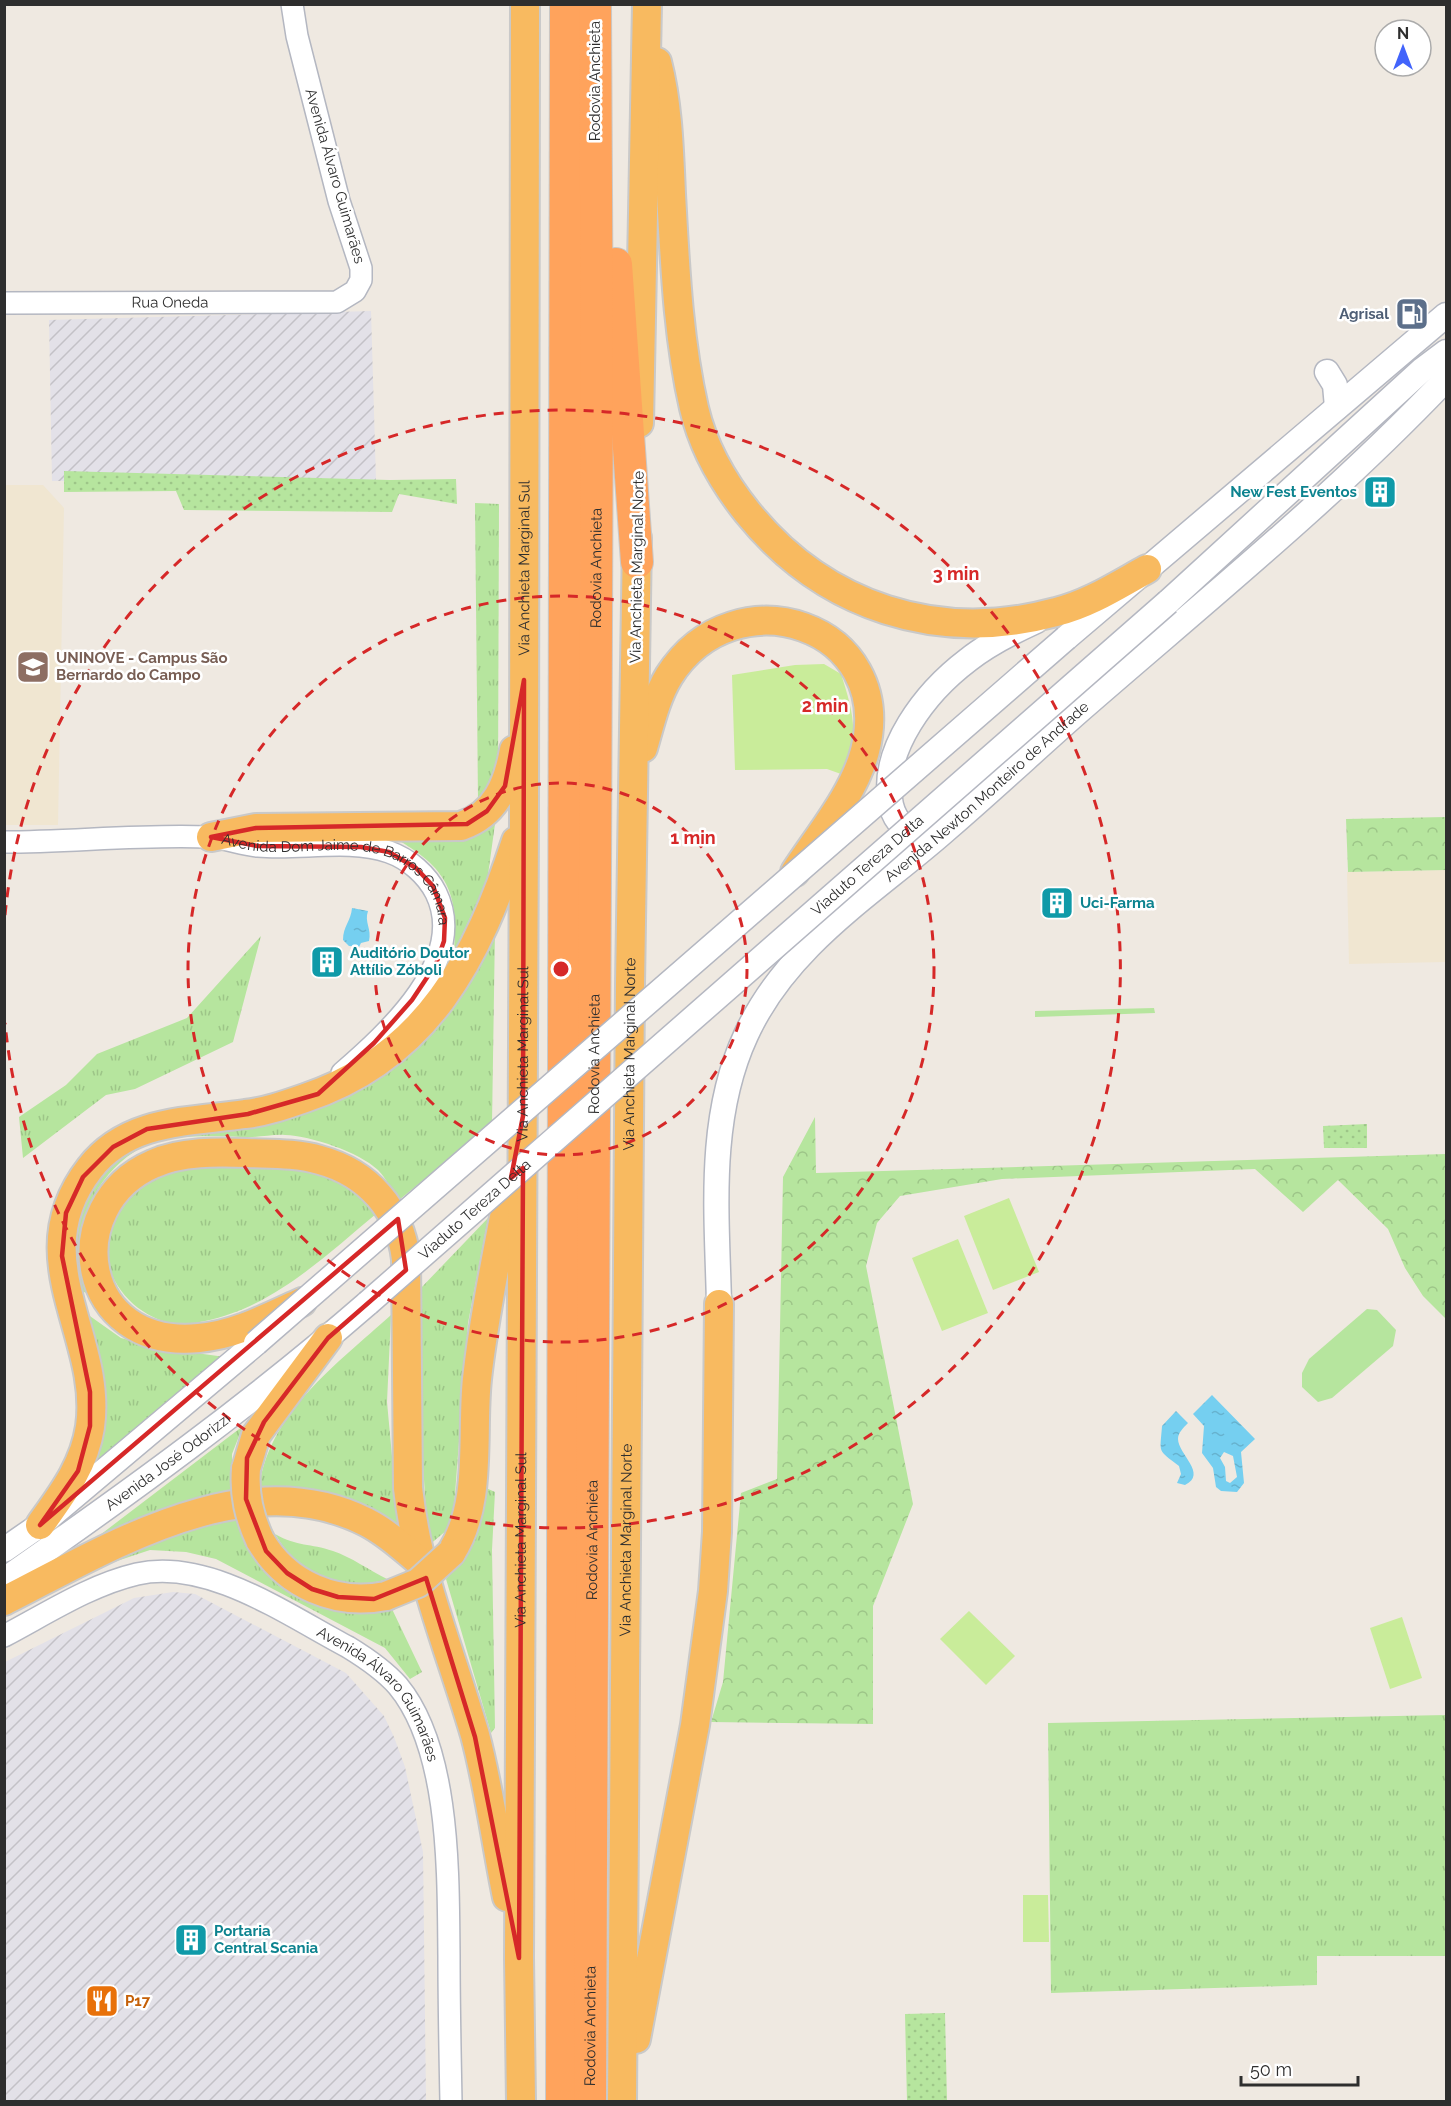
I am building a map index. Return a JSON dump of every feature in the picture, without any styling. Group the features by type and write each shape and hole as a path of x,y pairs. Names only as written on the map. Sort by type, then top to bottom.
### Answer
{"highway":[{"name":"Via Anchieta Marginal Sul","path":"521,2102 519,1958 525,4"},
{"name":"Rodovia Anchieta","path":"562,2102 566,4"},
{"name":"Rodovia Anchieta","path":"590,2102 597,380 595,4"},
{"path":"608,4 610,170 637,562"},
{"path":"647,15 666,98 677,298 687,377 704,440 733,495 761,528 795,562 812,575 865,602 906,616 950,622 1060,626 1093,598 1147,568"},
{"name":"Via Anchieta Marginal Norte","path":"623,2102 633,788 647,15"},
{"path":"633,788 656,704 669,676 686,655 707,637 731,625 757,619 783,620 824,636 846,654 862,680 867,696 869,722 866,749 854,780 791,878"},
{"path":"211,837 256,828 438,828 467,824 487,811 506,786 524,680"},
{"path":"40,1525 78,1471 90,1426 90,1392 69,1302 62,1256 66,1213 83,1177 104,1153 130,1136 163,1124 248,1114 318,1094 386,1057 419,1027 437,1006 467,959 486,922 524,817"},
{"path":"328,1338 260,1428 251,1446 245,1489 248,1511 260,1540 287,1573 312,1589 352,1599 386,1596 418,1583 451,1553 460,1539 469,1513 477,1379 494,1270 523,1116"},
{"path":"303,1302 225,1334 201,1338 176,1338 143,1330 126,1321 111,1308 101,1293 94,1250 99,1224 111,1200 144,1168 166,1160 196,1155 269,1154 323,1161 366,1182 389,1206 398,1224 404,1245 408,1488 421,1563 475,1737 519,1958"},
{"path":"69,1302 89,1305 106,1316 126,1321"},
{"path":"623,2102 695,1725 712,1602 717,1532 719,1304"},
{"path":"4,1601 129,1538 168,1521 212,1509 262,1503 302,1504 353,1516 377,1528 421,1563"}],"main road":[{"path":"1147,568 1446,315"},
{"path":"1422,370 1446,352"},
{"name":"Viaduto Tereza Delta","path":"328,1338 1168,602 1422,370"},
{"path":"1327,372 1335,385 1337,407"},
{"name":"Avenida Newton Monteiro de Andrade","path":"719,1304 719,1141 730,1080 746,1036 771,991 805,950 846,911 936,839 1078,712 1284,535 1392,435 1446,379"},
{"path":"936,839 913,834 898,821 891,806 892,765 908,729 929,697 968,660 1013,632 1060,626"},
{"path":"303,1302 791,878 1060,626"},
{"name":"Avenida José Odorizzi","path":"4,1550 40,1525 303,1302"},
{"name":"Avenida José Odorizzi","path":"4,1580 169,1463 328,1338"}],"street":[{"name":"Avenida Álvaro Guimarães","path":"292,4 297,36 339,201 362,268 361,280 355,291 337,302"},
{"name":"Rua Oneda","path":"4,303 337,302"},
{"path":"1379,371 1446,368"},
{"name":"Avenida Dom Jaime de Barros Câmara","path":"4,842 211,837 257,846 361,847 389,852 408,862 426,877 442,906 445,918 444,941 429,977 374,1043 318,1094"},
{"name":"Avenida Álvaro Guimarães","path":"4,1636 120,1579 153,1572 188,1572 225,1584 348,1647 367,1659 399,1687 422,1731 435,1776 444,1830 451,2102"}],"highlighted area":[{"path":"524,680 523,1116 511,1178 523,1168 519,1958 475,1737 426,1578 374,1599 338,1597 312,1589 287,1573 266,1551 246,1499 247,1458 264,1422 328,1338 406,1270 398,1219 40,1525 78,1471 90,1426 90,1392 62,1256 66,1213 83,1177 113,1147 147,1129 248,1114 318,1094 374,1043 412,1000 436,964 444,941 445,918 433,886 416,868 389,852 361,847 257,846 211,837 256,828 467,824 487,811 505,786"}],"shaded area":[{"path":"371,311 376,481 52,481 49,320"},
{"name":"UNINOVE - Campus São Bernardo do Campo","path":"4,485 43,485 64,508 58,825 5,825"},
{"path":"1446,870 1446,962 1349,964 1347,872"},
{"path":"173,1592 195,1594 346,1673 384,1716 405,1767 423,1852 426,2101 5,2101 5,1662 134,1598"}],"green space":[{"path":"64,471 390,480 456,479 457,504 399,494 392,512 184,510 176,491 64,492"},
{"path":"475,503 499,504 498,785 478,801"},
{"path":"824,664 841,674 849,699 853,724 851,749 841,774 827,769 735,770 732,675 795,665"},
{"path":"1446,817 1446,870 1348,872 1346,819"},
{"path":"495,824 487,882 454,952 454,911 451,895 444,881 423,857 389,835 486,827"},
{"path":"495,929 492,1124 399,1200 381,1173 370,1163 347,1151 308,1138 280,1135 196,1136 149,1144 119,1164 96,1192 82,1226 79,1244 79,1262 88,1293 74,1290 71,1218 79,1198 134,1141 310,1107"},
{"path":"261,936 233,1042 135,1089 106,1095 23,1158 19,1117 66,1085 97,1054 187,1018"},
{"path":"1154,1008 1155,1013 1035,1017 1035,1011"},
{"path":"815,1117 816,1173 1446,1154 1446,1319 1423,1296 1405,1268 1388,1229 1338,1180 1303,1212 1255,1169 1002,1179 900,1196 877,1223 866,1266 913,1504 873,1606 873,1724 711,1722 723,1682 741,1493 777,1479 783,1177"},
{"path":"1367,1124 1367,1148 1324,1148 1323,1126"},
{"path":"269,1159 352,1185 376,1214 296,1278 253,1304 230,1314 188,1325 166,1322 136,1306 124,1295 108,1265 105,1231 112,1212 126,1194 153,1174 169,1167"},
{"path":"1009,1198 1039,1272 993,1290 964,1216"},
{"path":"488,1218 468,1323 454,1507 447,1530 428,1546 421,1429 420,1289"},
{"path":"958,1239 988,1313 942,1331 912,1258"},
{"path":"1367,1309 1377,1310 1396,1330 1393,1346 1332,1398 1318,1402 1302,1387 1302,1373 1309,1359"},
{"path":"87,1314 121,1338 160,1348 225,1357 93,1465"},
{"path":"391,1315 387,1402 399,1532 326,1493 290,1488 259,1490 265,1463 276,1437 290,1414 328,1371"},
{"path":"243,1426 232,1454 232,1499 108,1541 100,1535"},
{"path":"486,1488 495,1492 492,1550 495,1728 491,1733 446,1579 464,1557 475,1538"},
{"path":"237,1518 242,1537 252,1555 282,1585 300,1597 339,1612 363,1614 392,1609 422,1672 410,1679 385,1648 216,1559 186,1552 150,1550 72,1576 155,1539"},
{"path":"275,1534 297,1543 340,1554 387,1579 364,1584 328,1578 296,1561"},
{"path":"969,1611 1015,1656 986,1685 940,1639"},
{"path":"1402,1617 1422,1678 1390,1689 1370,1628"},
{"path":"1446,1715 1446,1956 1317,1956 1317,1985 1051,1993 1048,1723"},
{"path":"1023,1895 1048,1895 1049,1942 1023,1942"},
{"path":"945,2013 947,2101 907,2101 905,2014"}],"water":[{"path":"352,908 368,911 369,941 361,943 359,947 349,946 343,940"},
{"path":"1212,1395 1255,1439 1241,1452 1244,1483 1237,1492 1221,1491 1216,1487 1213,1468 1202,1453 1204,1426 1193,1414","holes":["1224,1452 1233,1456 1237,1477 1230,1483 1226,1481 1225,1467 1220,1458"]},
{"path":"1176,1411 1188,1423 1178,1439 1194,1475 1185,1485 1177,1483 1181,1474 1179,1466 1163,1453 1161,1446 1162,1426"}],"place":[{"name":"Agrisal","path":"1412,314"},
{"name":"New Fest Eventos","path":"1380,492"},
{"name":"UNINOVE - Campus São Bernardo do Campo","path":"33,667"},
{"name":"Uci-Farma","path":"1057,903"},
{"name":"Auditório Doutor Attílio Zóboli","path":"327,962"},
{"name":"Portaria Central Scania","path":"191,1940"},
{"name":"P17","path":"102,2001"}]}
